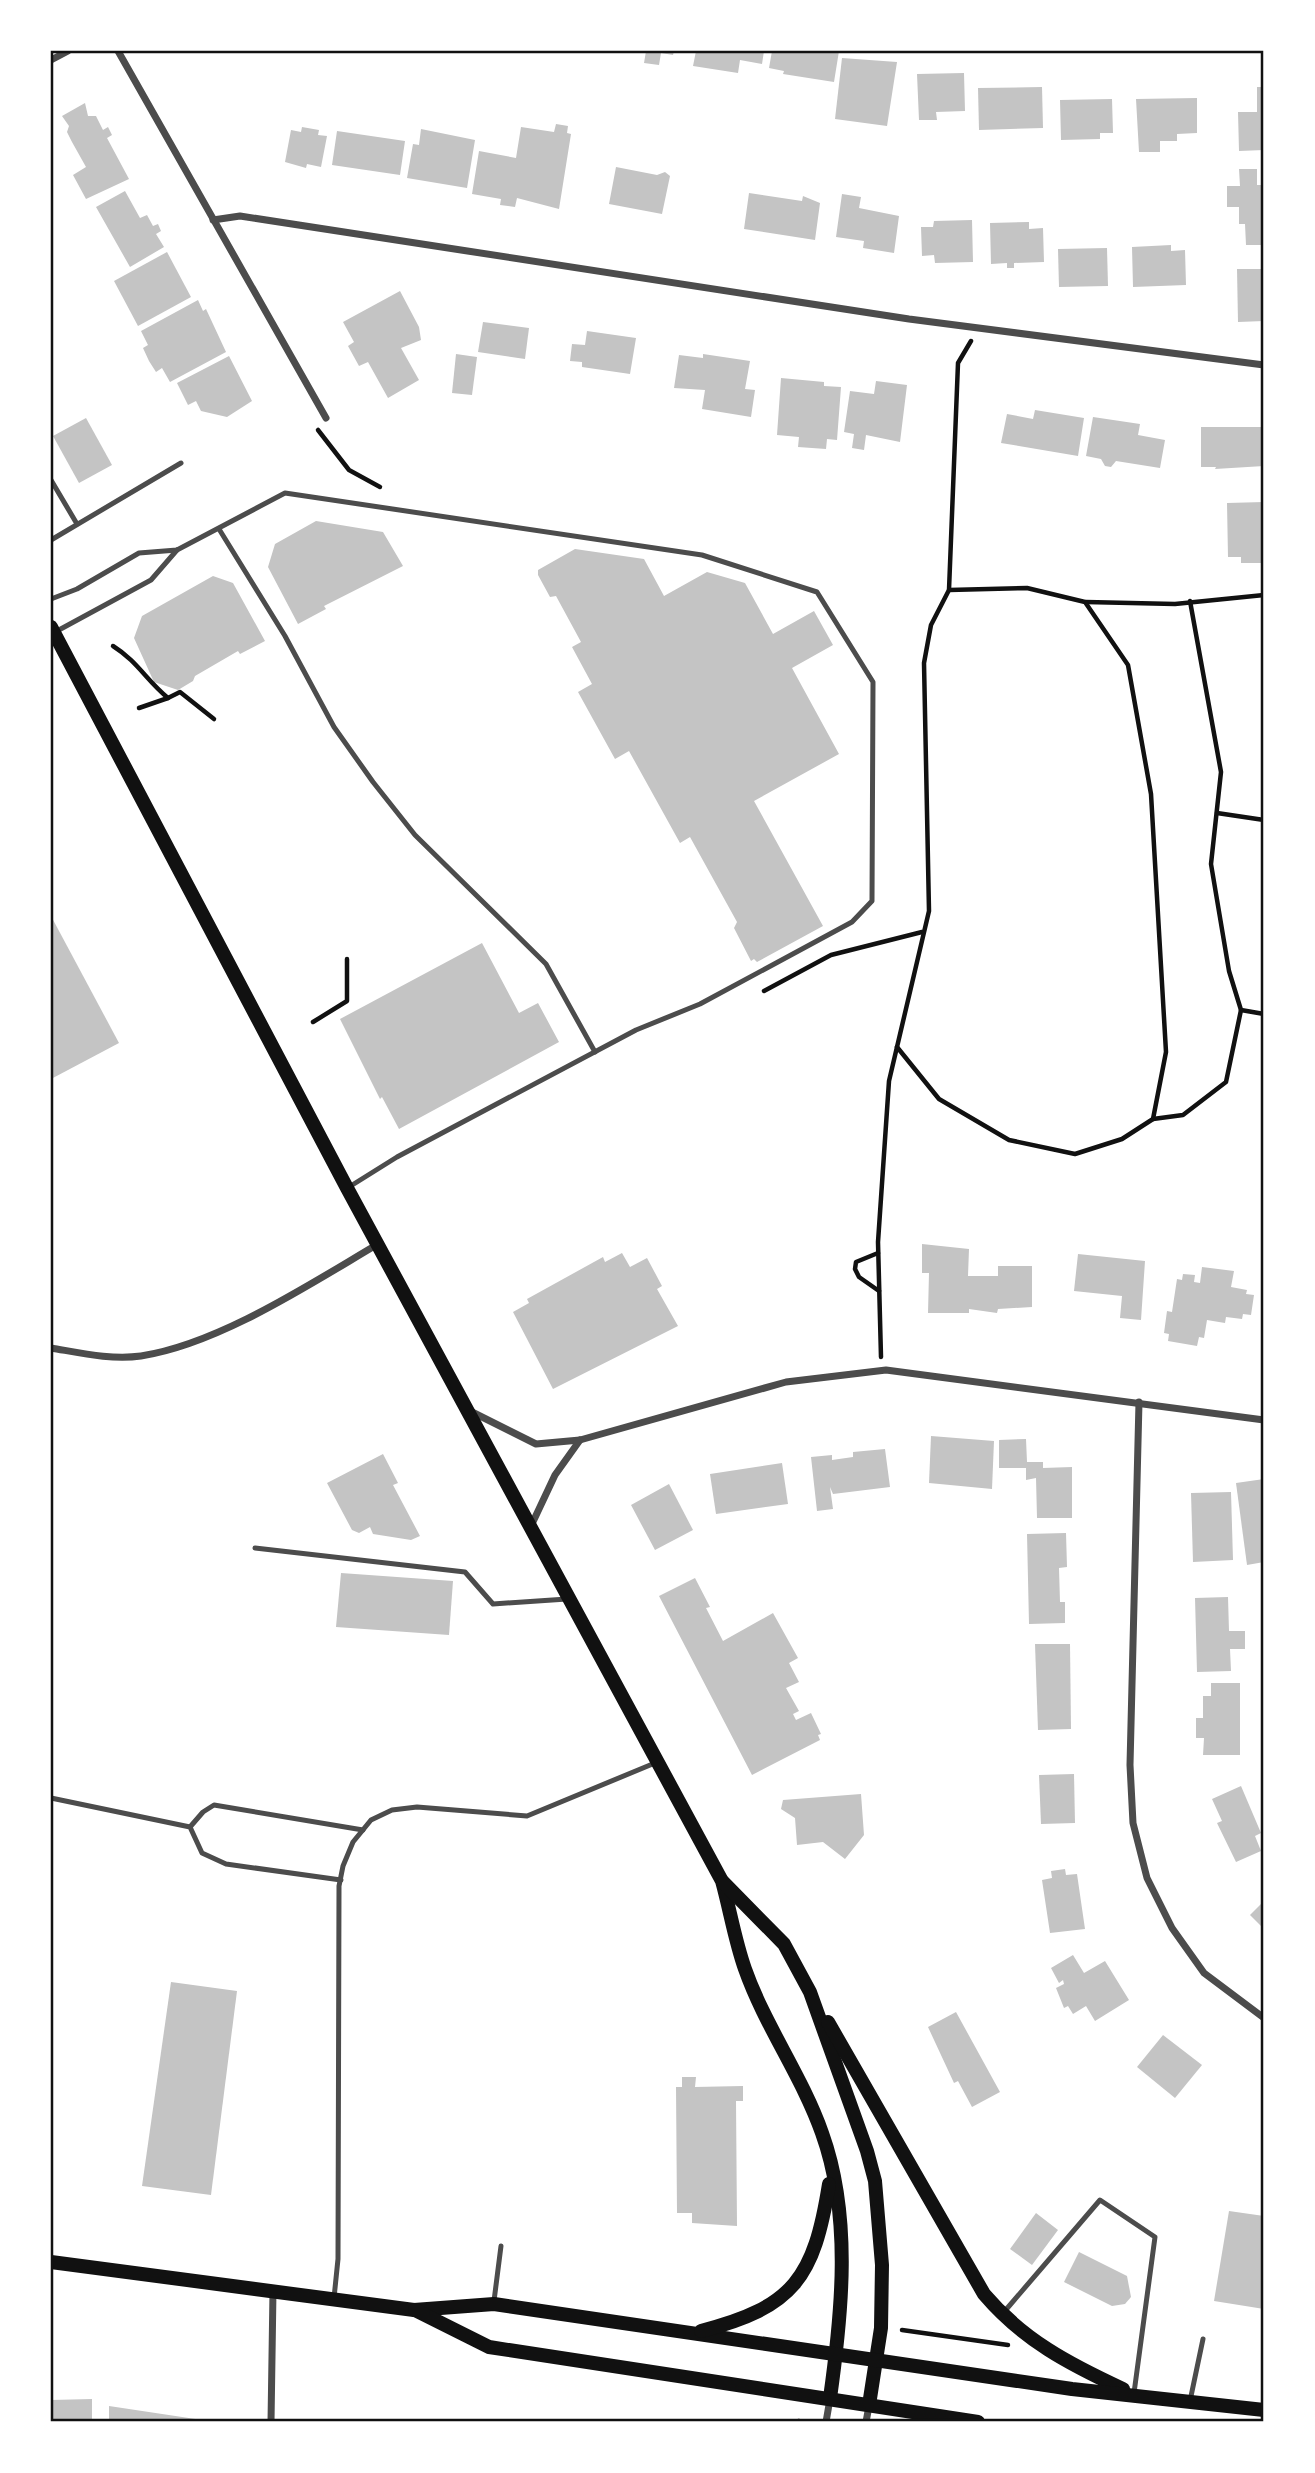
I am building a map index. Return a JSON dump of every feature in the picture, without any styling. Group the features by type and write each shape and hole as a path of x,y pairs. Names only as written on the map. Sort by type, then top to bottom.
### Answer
{"main road":[{"path":"52,631 348,1188 722,1881 745,1969 813,2110 823,2136 831,2173 840,2244 836,2353 830,2398"},
{"path":"722,1881 784,1944 973,2276 1002,2315 1044,2350 1134,2394"},
{"path":"810,1992 850,2098 875,2181 882,2265 877,2360 869,2405"},
{"path":"695,2332 753,2315 777,2301 795,2281 816,2251 831,2173"},
{"path":"51,2262 414,2310 494,2304 1072,2389 1264,2410"},
{"path":"414,2310 489,2347 978,2422"}],"street":[{"path":"51,60 68,51"},
{"path":"118,51 326,418"},
{"path":"213,220 240,216 979,328 1264,365"},
{"path":"51,1348 102,1357 142,1356 205,1336 276,1305 379,1244"},
{"path":"468,1410 536,1444 580,1440 786,1382 882,1370 1264,1420"},
{"path":"1139,1402 1130,1765 1133,1823 1146,1878 1172,1928 1204,1973 1264,2018"},
{"path":"531,1527 555,1475 580,1440"},
{"path":"271,2422 273,2291"},
{"path":"826,2422 830,2398"},
{"path":"866,2422 869,2405"}],"lane":[{"path":"51,540 181,463"},
{"path":"51,480 77,524"},
{"path":"51,599 77,589 139,553 177,550 285,493 702,555 817,592 873,682 872,901 852,922 700,1004 636,1030 397,1157 348,1188"},
{"path":"219,529 285,636 334,727 373,782 415,835 546,964 595,1052"},
{"path":"52,631 151,580 177,550"},
{"path":"255,1548 465,1572 493,1604 570,1599"},
{"path":"334,2300 338,2259 341,1880 354,1842 371,1820 392,1810 417,1807 527,1816 658,1762"},
{"path":"51,1798 190,1827"},
{"path":"190,1827 203,1812 214,1805 363,1830"},
{"path":"190,1827 202,1853 226,1864 341,1880"},
{"path":"1002,2315 1100,2200 1155,2237 1134,2394"},
{"path":"494,2304 501,2246"},
{"path":"1190,2401 1203,2339"}],"path":[{"path":"882,1370 878,1253 888,1080 929,911 923,663 931,625 949,590 958,363 979,328"},
{"path":"326,418 317,431 349,470 380,488"},
{"path":"949,590 1027,588 1085,602 1175,604 1264,595"},
{"path":"896,1046 939,1099 1009,1140 1075,1154 1122,1139 1153,1119 1183,1115 1226,1082 1241,1010 1229,971 1211,863 1222,772 1190,601"},
{"path":"1085,602 1128,665 1152,794 1166,1052 1153,1119"},
{"path":"113,646 135,660 150,683 168,698"},
{"path":"139,708 180,692 214,719"},
{"path":"1217,813 1264,820"},
{"path":"764,991 831,955 923,932"},
{"path":"313,1022 347,1001 347,959"},
{"path":"1241,1010 1264,1014"},
{"path":"878,1253 856,1262 855,1269 859,1277 879,1291"},
{"path":"902,2330 1018,2346"}],"building":[{"path":"646,51 674,51 673,55 661,53 659,65 644,63"},
{"path":"696,51 764,51 762,64 740,60 738,73 693,66"},
{"path":"772,51 839,51 834,82 783,74 784,71 769,68"},
{"path":"842,58 897,62 887,126 835,119"},
{"path":"964,73 965,111 936,112 937,120 919,120 917,74"},
{"path":"1042,87 1043,128 979,130 978,88"},
{"path":"1257,87 1264,87 1264,150 1239,151 1238,112 1257,112"},
{"path":"1197,98 1197,133 1177,134 1177,141 1160,141 1160,152 1139,152 1136,99"},
{"path":"1112,99 1113,133 1100,133 1100,139 1061,140 1060,100"},
{"path":"85,103 88,116 96,116 103,130 108,127 112,135 107,138 129,179 86,199 73,175 86,167 67,132 69,126 62,116"},
{"path":"556,124 568,126 567,133 571,134 559,209 517,198 515,207 500,205 501,199 472,194 479,151 516,158 521,127 554,132"},
{"path":"302,127 319,130 318,135 327,136 321,167 307,164 306,168 285,162 291,130 301,132"},
{"path":"421,129 475,140 467,188 407,178 413,144 419,145"},
{"path":"337,131 405,141 400,175 332,165"},
{"path":"616,167 657,175 665,172 670,176 662,214 609,204"},
{"path":"1239,169 1257,169 1257,185 1264,185 1264,245 1246,245 1245,224 1239,224 1239,207 1227,207 1227,186 1240,186"},
{"path":"125,191 140,218 147,215 153,226 158,224 161,231 156,234 164,247 130,267 96,207"},
{"path":"749,193 802,201 803,196 820,203 815,240 744,229"},
{"path":"842,194 861,197 859,208 899,216 894,253 863,248 864,241 836,237"},
{"path":"972,220 973,262 935,263 934,255 922,256 921,227 933,227 934,221"},
{"path":"1029,222 1029,229 1043,228 1044,262 1014,263 1014,268 1007,268 1007,263 991,264 990,223"},
{"path":"1171,245 1171,251 1185,250 1186,285 1133,287 1132,247"},
{"path":"1107,248 1108,286 1059,287 1058,249"},
{"path":"167,252 191,297 138,326 114,281"},
{"path":"1237,269 1264,269 1264,321 1238,322"},
{"path":"400,291 419,327 421,340 401,348 419,380 388,398 368,362 359,366 348,346 354,342 343,322"},
{"path":"198,300 203,311 206,309 226,352 170,382 162,368 156,372 149,361 143,348 148,345 141,331"},
{"path":"483,322 529,328 525,359 478,352"},
{"path":"587,331 636,338 630,374 582,367 582,362 570,361 572,344 585,345"},
{"path":"456,354 477,357 472,395 452,393"},
{"path":"703,354 750,361 745,389 755,390 751,417 702,409 705,390 674,388 679,355 703,358"},
{"path":"229,356 252,401 227,417 201,411 196,401 188,405 177,383"},
{"path":"781,378 824,382 824,386 841,387 837,440 827,439 826,449 798,447 799,437 777,435"},
{"path":"876,381 907,385 900,442 866,435 864,450 852,448 854,434 844,432 850,391 874,394"},
{"path":"1035,410 1084,418 1078,456 1001,443 1007,414 1033,419"},
{"path":"1093,417 1140,424 1138,435 1165,440 1160,468 1116,461 1111,467 1105,466 1101,459 1086,456"},
{"path":"86,418 112,465 79,483 53,436"},
{"path":"1201,427 1264,427 1264,466 1215,469 1216,467 1201,467"},
{"path":"1264,502 1264,563 1241,563 1241,557 1228,557 1227,503"},
{"path":"316,521 383,532 403,566 324,606 326,609 298,624 268,567 275,544"},
{"path":"575,549 644,559 664,596 707,572 745,583 773,634 814,611 833,645 792,668 839,754 754,801 823,926 757,962 754,959 751,961 734,928 737,922 690,837 680,843 629,751 615,759 578,692 592,684 572,647 581,642 556,596 550,597 538,575 538,570"},
{"path":"213,576 233,583 265,641 240,654 238,651 195,676 193,681 178,690 154,682 134,638 142,616"},
{"path":"51,916 119,1043 51,1079"},
{"path":"482,943 519,1013 538,1003 559,1042 399,1129 382,1097 380,1099 340,1019"},
{"path":"922,1244 969,1249 968,1276 998,1276 998,1266 1032,1266 1032,1307 998,1309 997,1313 969,1309 969,1313 928,1313 929,1273 922,1273"},
{"path":"622,1253 630,1267 647,1258 662,1286 657,1289 678,1326 553,1389 513,1312 529,1303 527,1299 603,1257 605,1262"},
{"path":"1078,1254 1145,1261 1141,1320 1120,1318 1122,1296 1074,1291"},
{"path":"1202,1267 1234,1271 1231,1287 1247,1290 1246,1294 1254,1295 1251,1315 1243,1314 1242,1319 1226,1317 1225,1323 1207,1320 1204,1338 1199,1337 1197,1346 1168,1341 1169,1334 1164,1333 1167,1311 1172,1312 1177,1279 1182,1280 1183,1274 1195,1275 1194,1282 1200,1283"},
{"path":"931,1436 994,1441 992,1489 929,1483"},
{"path":"1026,1439 1027,1462 1043,1462 1043,1468 1072,1467 1072,1518 1037,1518 1036,1478 1026,1480 1026,1468 999,1468 999,1440"},
{"path":"885,1449 890,1487 833,1494 830,1487 833,1509 817,1511 811,1457 832,1455 832,1460 853,1457 853,1452"},
{"path":"383,1454 398,1483 393,1485 420,1536 411,1540 373,1534 370,1527 359,1533 352,1530 327,1483"},
{"path":"782,1463 788,1504 716,1514 710,1474"},
{"path":"1264,1479 1264,1562 1247,1565 1236,1483"},
{"path":"669,1484 693,1530 655,1550 631,1505"},
{"path":"1231,1492 1233,1560 1193,1562 1191,1493"},
{"path":"1066,1533 1067,1567 1059,1568 1060,1602 1065,1602 1065,1623 1029,1624 1027,1534"},
{"path":"341,1573 453,1581 449,1635 336,1627"},
{"path":"695,1578 710,1607 706,1608 723,1641 773,1613 798,1658 789,1663 799,1682 786,1688 799,1711 793,1714 796,1720 811,1713 821,1734 818,1735 820,1740 752,1775 659,1596"},
{"path":"1228,1597 1229,1631 1245,1631 1245,1649 1230,1649 1231,1671 1197,1672 1195,1598"},
{"path":"1035,1644 1070,1644 1071,1729 1038,1730"},
{"path":"1211,1683 1240,1683 1240,1755 1203,1755 1204,1738 1196,1738 1196,1718 1203,1718 1203,1696 1211,1696"},
{"path":"1074,1774 1075,1823 1041,1824 1039,1775"},
{"path":"1241,1786 1261,1833 1255,1836 1261,1851 1236,1862 1217,1823 1222,1821 1212,1799"},
{"path":"861,1794 864,1835 845,1859 823,1842 797,1845 795,1818 781,1809 783,1800"},
{"path":"1065,1869 1066,1875 1077,1874 1085,1929 1050,1933 1042,1880 1052,1878 1051,1871"},
{"path":"1264,1901 1264,1929 1250,1915"},
{"path":"1073,1955 1084,1973 1105,1961 1129,2000 1095,2021 1086,2006 1073,2014 1068,2006 1064,2008 1056,1988 1064,1984 1063,1980 1059,1983 1051,1968"},
{"path":"171,1982 237,1991 211,2195 142,2186"},
{"path":"956,2012 1000,2092 972,2107 958,2081 954,2083 928,2027"},
{"path":"1163,2035 1202,2065 1175,2098 1137,2067"},
{"path":"682,2077 696,2077 695,2087 743,2086 743,2101 736,2101 737,2226 692,2223 692,2213 677,2213 676,2087 682,2087"},
{"path":"1229,2211 1264,2216 1264,2309 1214,2301"},
{"path":"1036,2213 1058,2230 1032,2265 1010,2249"},
{"path":"1079,2252 1127,2276 1131,2297 1125,2304 1112,2306 1064,2282"},
{"path":"92,2399 92,2422 51,2422 51,2400"},
{"path":"109,2406 202,2420 202,2422 109,2422"}]}
